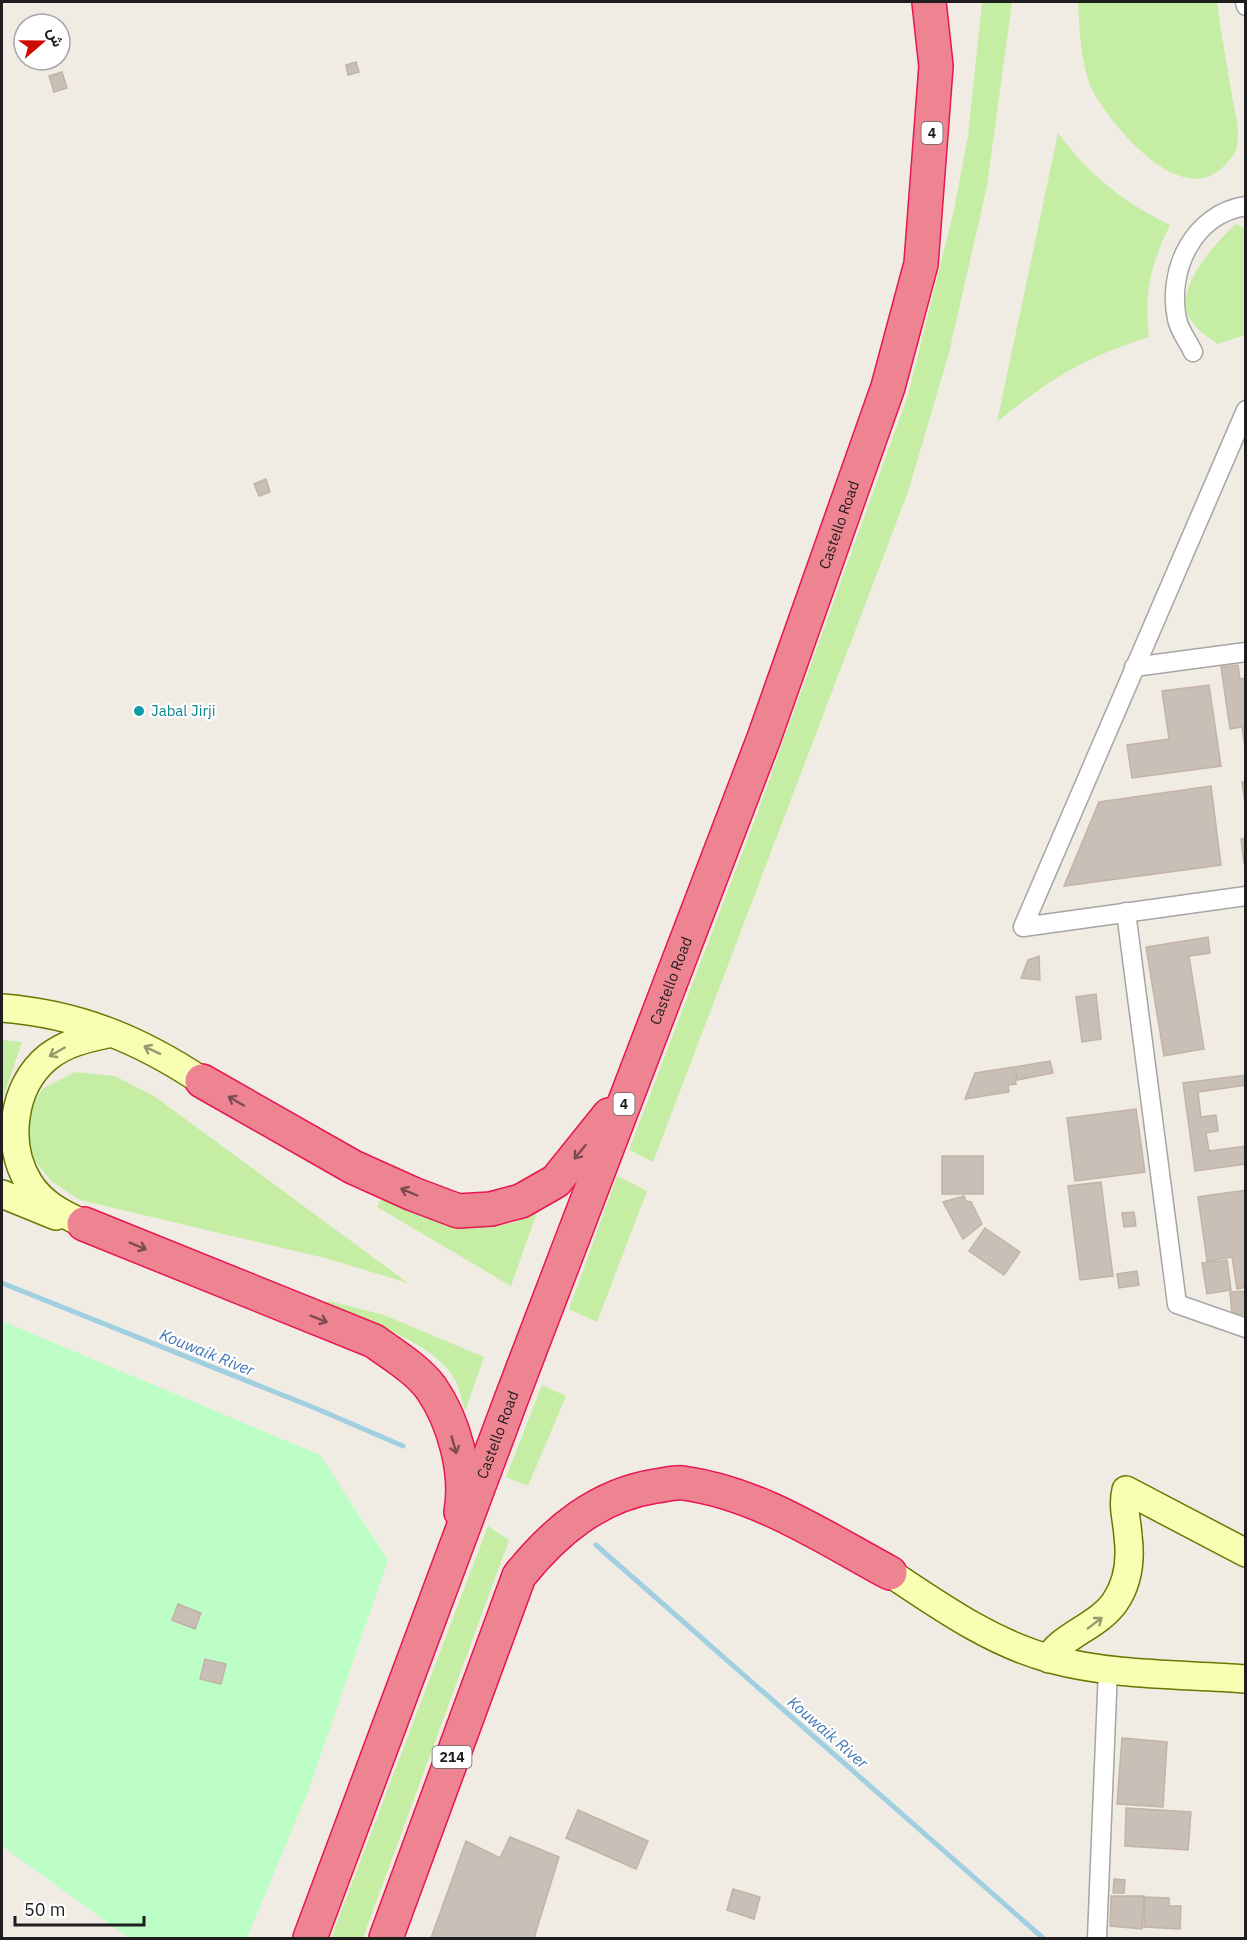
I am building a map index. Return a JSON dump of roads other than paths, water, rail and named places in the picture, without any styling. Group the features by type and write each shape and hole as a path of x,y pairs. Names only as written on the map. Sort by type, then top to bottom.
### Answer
{"highway":[{"name":"Castello Road","path":"310,1938 455,1548 764,738 888,387 921,264 936,76 929,2"},
{"path":"202,1081 353,1167 458,1211 491,1209 521,1202 556,1181 629,1090"},
{"path":"84,1224 374,1341 406,1364 430,1387 445,1412 462,1472 463,1502 455,1548"},
{"name":"214","path":"386,1938 519,1576 555,1534 596,1505 636,1489 681,1482 766,1506 890,1574"}],"main road":[{"path":"2,1008 60,1015 112,1033 158,1052 202,1081"},
{"path":"84,1224 53,1209 29,1184 16,1152 15,1117 26,1085 47,1058 77,1041 112,1033"},
{"path":"2,1194 41,1212 84,1224"},
{"path":"1049,1659 1062,1643 1104,1616 1124,1586 1129,1562 1123,1503 1126,1490 1245,1553"},
{"path":"890,1574 957,1618 1049,1659 1108,1669 1245,1679"}],"street":[{"path":"1193,351 1177,321 1173,286 1183,253 1204,226 1234,208 1245,207"},
{"path":"1245,410 1023,927 1245,896"},
{"path":"1134,667 1245,652"},
{"path":"1126,912 1177,1304 1245,1328"},
{"path":"1097,1938 1108,1669"}],"waterway":[{"name":"Kouwaik River","path":"2,1283 315,1408 403,1446"},
{"name":"Kouwaik River","path":"596,1545 1043,1938"}],"place":[{"name":"Jabal Jirji","path":"139,711"}]}
